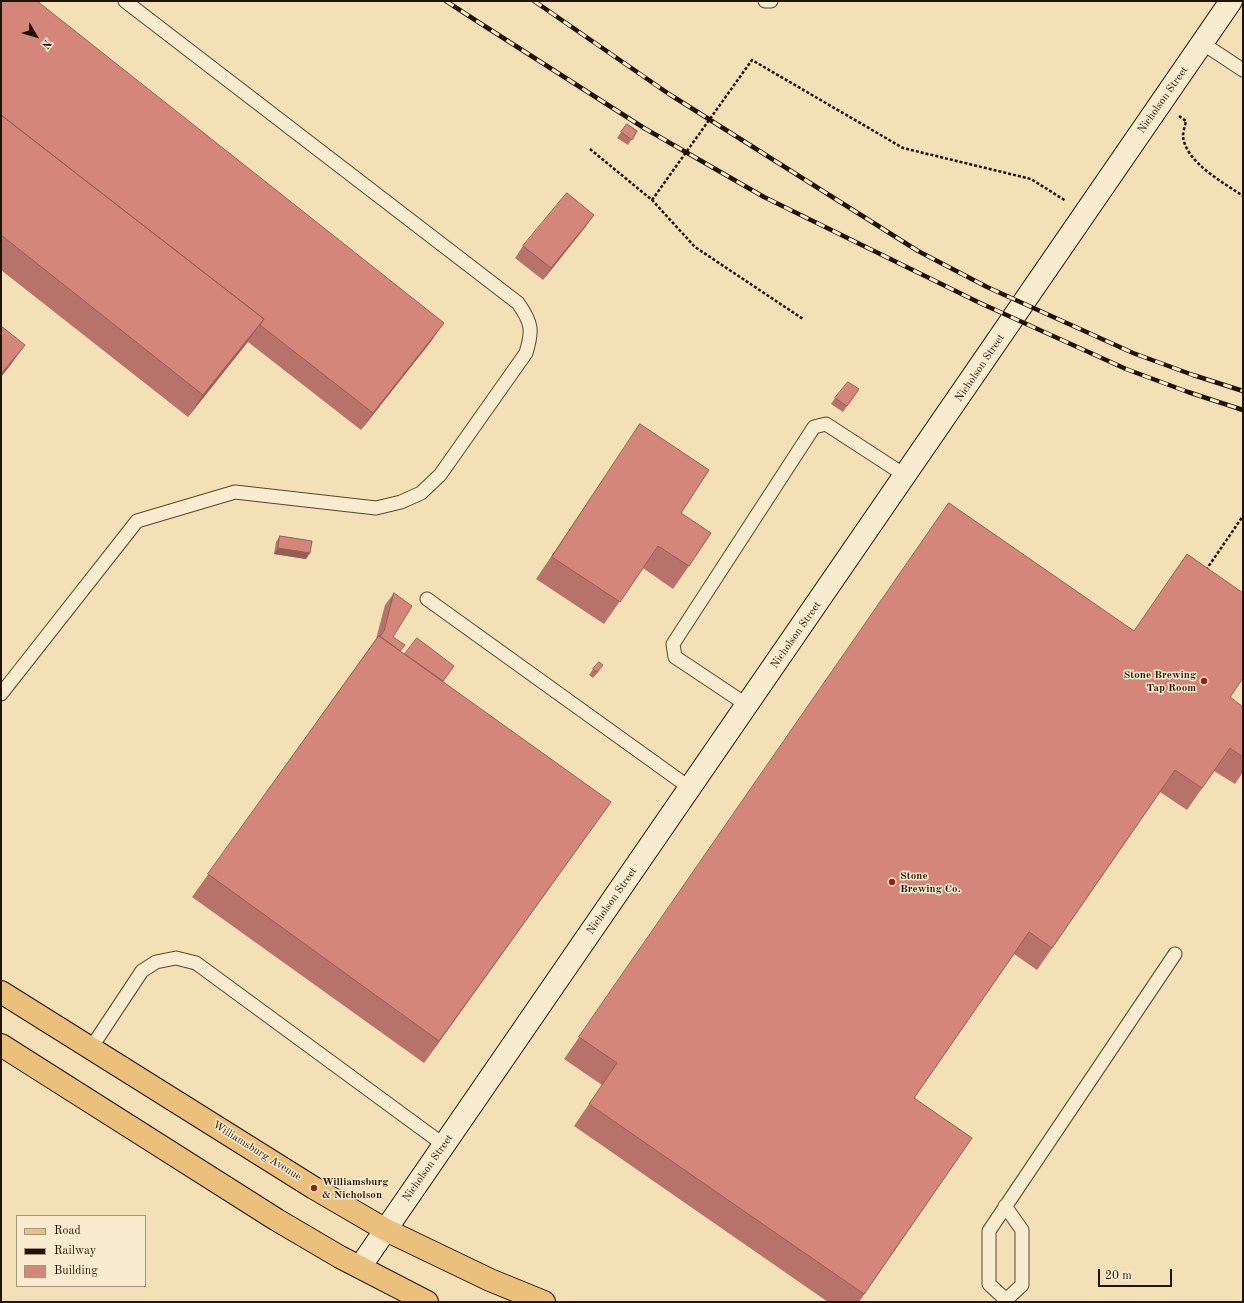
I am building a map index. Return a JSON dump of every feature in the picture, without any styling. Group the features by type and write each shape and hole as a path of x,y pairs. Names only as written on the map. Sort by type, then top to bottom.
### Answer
{"main road":[{"name":"Nicholson Street","path":"360,1267 906,476 1231,1"},
{"name":"Williamsburg Avenue","path":"1,992 314,1188 386,1230 490,1280 544,1302"},
{"path":"1,1045 277,1220 360,1267 427,1302"}],"lane":[{"path":"1,694 137,521 235,492 376,508 401,502 421,493 440,475 526,353 531,336 528,318 518,303 124,1"},
{"path":"766,1 771,1"},
{"path":"1202,43 1243,70"},
{"path":"747,705 675,657 673,644 814,427 826,424 906,476"},
{"path":"427,599 690,788"},
{"path":"1005,1206 1022,1230 1022,1285 1006,1301 989,1284 989,1231 1005,1206 1175,954"},
{"path":"91,1048 142,971 156,962 176,958 196,963 444,1145"}],"path":[{"path":"652,200 752,60 903,148 1031,179 1085,214"},
{"path":"1178,115 1186,121 1183,136 1186,148 1202,168 1243,196"},
{"path":"590,149 652,200 695,247 803,319"},
{"path":"1202,575 1243,516"}],"building":[{"path":"1,1 37,1 444,323 373,413 260,325 264,319 1,115"},
{"path":"1,115 264,319 203,395 1,235"},
{"path":"627,124 637,131 632,140 621,132"},
{"path":"567,193 594,215 551,268 523,246"},
{"path":"1,326 25,345 1,374"},
{"path":"848,382 859,389 847,406 835,398"},
{"path":"640,424 709,470 681,513 711,533 689,566 658,546 620,602 552,557"},
{"name":"Stone Brewing Co.","path":"949,503 1134,631 1187,554 1243,593 1243,678 1230,697 1243,707 1243,757 1230,748 1202,788 1175,770 1052,948 1029,932 914,1098 972,1138 864,1294 589,1104 617,1063 579,1037"},
{"path":"280,536 312,541 310,553 278,548"},
{"path":"394,593 412,606 393,637 405,645 400,651 380,636 384,631"},
{"path":"379,636 611,802 439,1041 208,874"},
{"path":"417,638 454,666 443,681 405,654"},
{"path":"599,662 603,665 597,672 593,669"}],"railway":[{"path":"446,1 644,128 764,197 980,303 1126,369 1188,392 1243,410"},
{"path":"534,1 669,94 918,251 987,287 1133,353 1193,375 1243,391"}],"place":[{"name":"Stone Brewing Tap Room","path":"1204,681"},
{"name":"Stone Brewing Co.","path":"892,882"},
{"name":"Williamsburg & Nicholson","path":"314,1188"}]}
